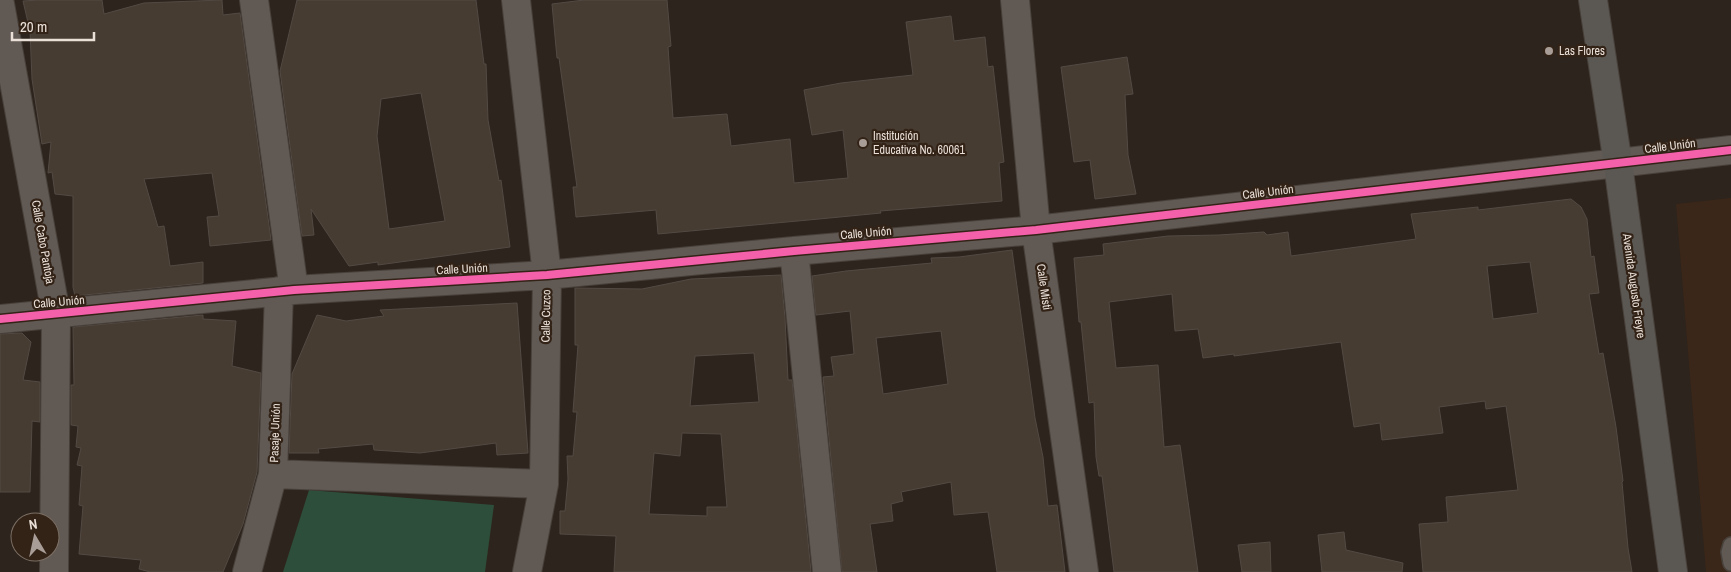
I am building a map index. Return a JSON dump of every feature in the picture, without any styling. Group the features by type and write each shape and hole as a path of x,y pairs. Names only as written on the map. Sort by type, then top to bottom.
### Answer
{"main road":[{"name":"Avenida Augusto Freyre","path":"1593,0 1618,164 1672,572"}],"street":[{"name":"Pasaje Unión","path":"247,572 273,474 287,290 254,0"},
{"name":"Calle Cuzco","path":"516,0 547,275 544,484 527,572"},
{"name":"Calle Misti","path":"1015,0 1036,230 1084,572"},
{"name":"Calle Cabo Pantoja","path":"0,4 56,314 54,572"},
{"name":"Calle Unión","path":"0,318 287,290 547,275 1036,230 1731,150"},
{"path":"794,251 827,572"},
{"path":"273,474 544,484"}],"lane":[{"path":"1731,545 1729,552 1731,563"}],"shaded area":[{"path":"1731,198 1731,572 1706,572 1676,204"}],"green space":[{"path":"309,490 494,505 485,572 283,572"}],"building":[{"path":"102,0 104,14 144,3 222,0 223,15 240,13 271,240 210,246 207,217 219,216 212,173 144,179 158,227 164,226 170,266 203,262 203,283 75,296 73,287 73,196 55,194 52,172 48,173 51,142 42,144 32,79 30,31 23,1"},
{"path":"297,0 476,0 484,64 486,64 488,120 499,181 501,180 510,247 378,265 378,262 349,266 311,209 314,235 302,236 280,71","holes":["421,93 445,221 389,229 377,136 381,99"]},
{"path":"584,0 667,0 671,46 668,47 673,118 727,114 731,146 790,139 794,183 848,178 843,130 812,135 804,90 841,83 913,75 906,22 951,16 954,41 985,37 988,67 993,66 1004,162 999,163 1002,201 880,211 881,213 658,234 656,210 576,217 573,187 577,187 559,58 557,58 552,4"},
{"path":"1127,57 1133,94 1125,95 1128,155 1136,194 1095,199 1090,160 1074,162 1061,67"},
{"path":"1571,199 1581,207 1587,219 1591,257 1594,256 1599,293 1589,294 1599,354 1603,353 1616,427 1632,572 1423,572 1419,524 1448,522 1446,497 1518,490 1506,406 1486,409 1485,401 1439,407 1443,433 1382,440 1380,423 1354,427 1341,342 1234,356 1234,354 1203,358 1198,329 1175,331 1172,294 1109,302 1116,368 1158,365 1164,447 1180,445 1198,572 1114,572 1102,476 1099,476 1096,457 1094,402 1089,403 1081,322 1079,322 1074,258 1104,255 1103,244 1168,236 1264,232 1267,235 1288,232 1291,256 1416,239 1411,214 1478,207 1478,210","holes":["1530,262 1538,313 1493,319 1487,266"]},
{"path":"1012,250 1035,418 1043,457 1048,506 1057,505 1065,572 997,572 988,512 954,515 951,482 901,492 903,501 891,504 893,521 870,524 877,572 842,572 823,377 834,376 831,357 854,354 850,311 816,315 812,276 932,263 931,258 959,257","holes":["941,331 948,384 883,394 876,338"]},
{"path":"781,275 788,380 792,380 811,572 614,572 616,536 560,534 560,511 565,511 568,479 567,456 573,456 577,412 573,412 578,345 575,345 575,288 642,289 691,279","holes":["754,353 759,402 690,406 695,356","682,433 721,434 727,507 707,507 707,516 649,514 654,453 680,456"]},
{"path":"517,303 528,453 497,455 496,443 420,453 374,450 373,444 318,449 319,453 289,453 292,374 317,315 346,321 384,316 380,310"},
{"path":"203,315 203,319 236,321 232,366 261,373 257,472 243,524 223,572 150,572 139,569 141,560 79,554 83,506 79,505 82,466 77,465 81,448 76,447 78,426 71,425 71,385 74,385 73,327"},
{"path":"22,333 31,342 23,380 40,382 40,422 32,421 30,492 0,492 0,334"},
{"path":"1344,532 1346,550 1403,563 1402,572 1322,572 1318,535"},
{"path":"1270,542 1271,572 1242,572 1238,545"}],"cycle path":[{"path":"0,319 294,290 547,275 1036,230 1731,150"}],"place":[{"name":"Las Flores","path":"1549,51"},
{"name":"Institución Educativa No. 60061","path":"863,143"}]}
